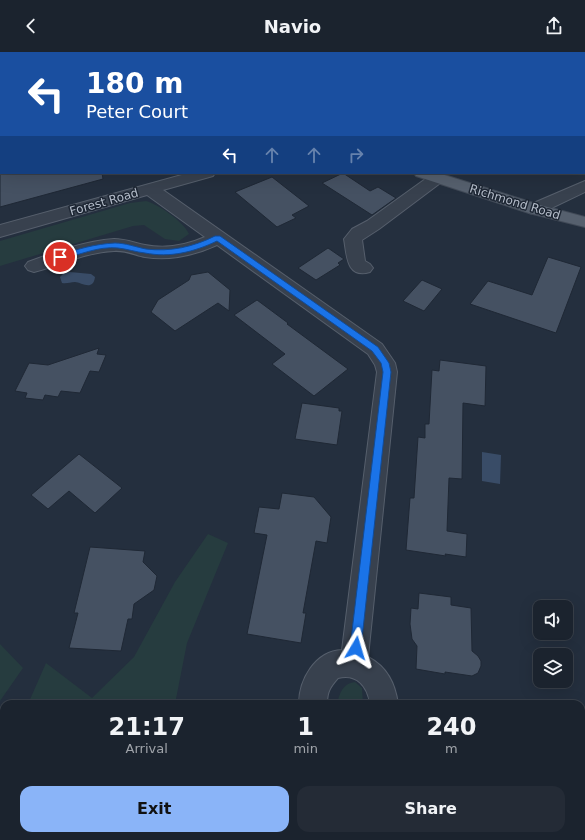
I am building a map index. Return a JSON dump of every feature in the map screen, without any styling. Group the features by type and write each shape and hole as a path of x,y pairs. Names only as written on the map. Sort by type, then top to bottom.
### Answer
{"main road":[{"name":"Richmond Road","path":"429,175 535,209 585,222"}],"street":[{"name":"Forest Road","path":"0,231 203,174"},
{"path":"364,268 357,264 353,239 358,233 379,221 429,175"},
{"path":"535,209 585,186"},
{"path":"150,189 375,349 385,363 387,372 354,664"},
{"path":"34,266 87,249 117,245 146,251 168,252 202,246 217,238"},
{"path":"313,700 314,687 323,673 338,664 354,664 369,671 380,684 383,700"}],"green space":[{"path":"146,201 170,214 182,224 189,234 179,241 165,239 144,225 133,226 0,266 0,241 130,203"},
{"path":"208,534 228,543 187,643 176,700 30,700 46,663 92,698 134,657 175,582"},
{"path":"0,644 23,668 0,700"},
{"path":"355,682 362,688 363,700 338,700 344,687"}],"water":[{"path":"70,272 91,274 95,277 94,282 89,285 75,282 62,283 60,277 64,273"},
{"path":"482,452 501,455 500,484 482,481"}],"building":[{"path":"0,174 102,174 103,179 0,207"},
{"path":"341,174 344,174 370,191 378,187 396,198 372,215 322,183"},
{"path":"272,177 309,206 292,215 296,218 277,227 235,192"},
{"path":"328,248 344,259 338,263 340,265 316,280 298,268"},
{"path":"548,257 581,267 556,333 470,304 488,281 532,295"},
{"path":"208,272 230,290 229,311 218,303 175,331 151,312 158,300 189,280 191,275"},
{"path":"422,280 442,289 424,311 403,301"},
{"path":"257,300 348,369 314,396 272,364 285,354 234,315"},
{"path":"99,348 97,354 106,355 99,372 90,371 80,393 61,391 58,397 45,395 43,400 25,398 27,393 15,391 29,363 48,365"},
{"path":"440,360 486,366 485,406 463,403 462,479 449,478 447,531 467,534 466,557 445,554 446,556 406,550 410,498 414,498 418,437 425,438 425,424 429,424 432,370 439,371"},
{"path":"302,403 339,408 339,411 342,411 337,445 295,439"},
{"path":"79,454 122,488 95,513 69,491 48,509 31,495"},
{"path":"282,493 314,497 331,517 327,543 316,541 303,613 306,613 301,643 247,634 267,535 254,533 259,507 279,509"},
{"path":"90,547 145,551 143,562 157,576 154,590 134,604 132,619 128,619 121,651 69,648 78,613 74,613"},
{"path":"419,593 451,597 451,605 471,608 472,651 481,661 481,666 478,673 472,676 445,672 445,674 416,669 417,646 412,639 410,624 411,608 418,609"}],"route":[{"path":"60,257 87,249 117,245 146,251 168,252 186,250 202,246 217,238 375,349 385,363 387,372 356,648"}]}
